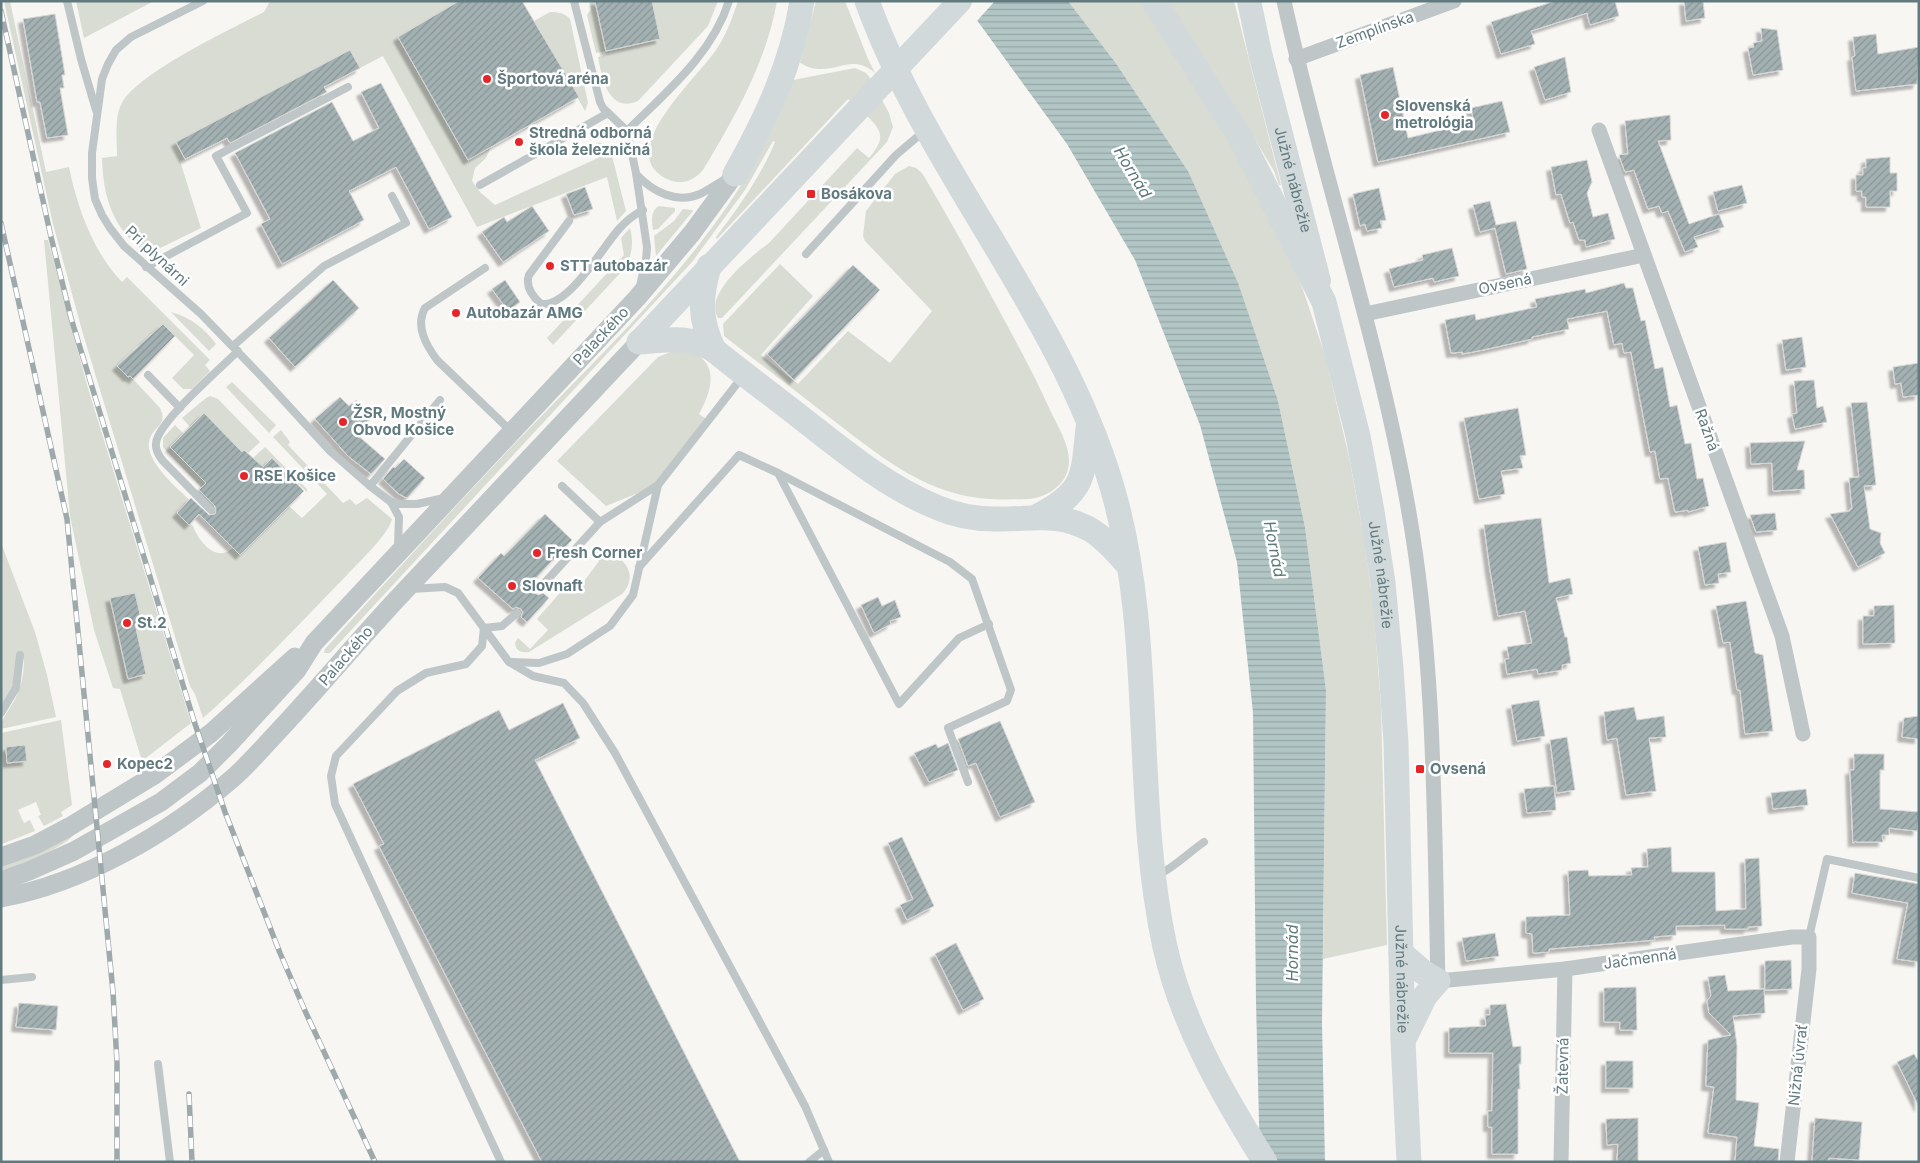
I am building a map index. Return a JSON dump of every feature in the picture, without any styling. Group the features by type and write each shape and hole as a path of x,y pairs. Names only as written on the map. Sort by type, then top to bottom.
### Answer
{"highway":[{"path":"735,174 754,141 777,92 794,41 802,1"},
{"path":"867,1 877,30 927,129 1040,324 1088,423 1112,487 1130,568 1141,669 1154,877 1160,920 1172,972 1199,1043 1220,1086 1265,1162"},
{"path":"1154,1 1240,137 1324,302"},
{"path":"709,266 704,285 702,319 714,350"},
{"name":"Južné nábrežie","path":"1324,302 1358,436 1372,511 1382,582 1396,743 1403,1042 1409,1162"},
{"path":"639,342 690,340 702,343 714,350 865,467 918,499 938,508 976,518 994,519 1038,516 1062,519 1080,524 1108,542 1130,568"},
{"path":"1038,516 1060,505 1077,486 1082,475 1085,458 1088,423"},
{"path":"1401,953 1423,972 1438,981 1425,996 1403,1042"}],"main road":[{"path":"639,342 960,1"},
{"name":"Južné nábrežie","path":"1249,1 1260,53 1324,302"}],"street":[{"path":"1284,1 1296,59 1365,314 1394,432 1409,510 1421,597 1431,723 1438,981"},
{"name":"Zemplínska","path":"1296,59 1454,1"},
{"name":"Ražná","path":"1599,130 1782,636 1803,734"},
{"name":"Palackého","path":"1,881 81,848 161,802 200,773 296,670 314,643 636,298 692,233 735,174"},
{"name":"Ovsená","path":"1365,314 1644,255"},
{"name":"Palackého","path":"1,898 46,888 94,869 170,825 233,778 639,342"},
{"name":"Palackého","path":"3,855 35,844 70,827 153,776 211,734 289,661 314,643"},
{"name":"Jačmenná","path":"1438,981 1565,969 1792,937 1809,937"},
{"name":"Nižná úvrať","path":"1787,1162 1809,968 1809,937"},
{"name":"Žatevná","path":"1561,1162 1565,969"}],"lane":[{"path":"67,1 96,112"},
{"name":"Pri plynárni","path":"203,1 188,4 131,38 123,43 112,57 105,71 96,112 92,153 95,199 110,228 124,246 201,314 330,451 391,502"},
{"path":"574,1 600,102 626,132 636,173 647,247 643,277 636,298"},
{"path":"626,132 699,56 717,31 729,1"},
{"path":"146,267 247,213 216,156 348,87"},
{"path":"480,185 608,113"},
{"path":"806,254 896,155 927,129"},
{"path":"636,173 645,184 654,190 680,197 700,194 735,174"},
{"path":"211,510 162,461 157,452 156,442 160,431 236,349 324,266 406,223 392,196"},
{"path":"569,221 529,274 530,292 541,304 548,305 555,302 567,292 586,272 619,229 631,217 642,210"},
{"path":"485,268 425,308 421,316 421,327 430,350 437,360 512,432"},
{"path":"539,589 600,522 658,485 744,374"},
{"path":"148,375 180,408"},
{"path":"370,486 440,400"},
{"path":"639,567 739,455 778,473 950,562 972,579 1011,690 1007,701 948,728 968,782"},
{"path":"778,473 899,704 959,638 989,624"},
{"path":"509,662 539,664 567,654 610,626 633,595 658,485"},
{"path":"562,486 600,522"},
{"path":"391,502 417,504 451,496"},
{"path":"391,502 397,511 400,524 397,555"},
{"path":"407,589 436,587 453,590 464,598 509,662 533,676 564,684 583,704 615,753 805,1106 829,1162"},
{"path":"484,628 502,626 516,613"},
{"path":"484,628 482,646 466,664 426,673 397,691 336,756 331,776 335,804 501,1162"},
{"path":"1,712 16,688 20,655"},
{"path":"1154,877 1178,864 1204,842"},
{"path":"1809,937 1827,859 1919,878"},
{"path":"1,980 32,977"},
{"path":"158,1064 170,1162"},
{"path":"809,1162 824,1150"}],"shaded area":[{"path":"4,1 10,1 46,172 69,167 77,198 88,228 112,270 122,282 127,277 210,360 205,365 210,371 192,389 183,389 172,378 194,355 163,324 143,343 155,356 151,360 137,346 117,366 128,377 130,376 160,408 162,419 149,442 153,460 168,480 202,511 187,502 177,513 193,526 199,538 209,549 220,553 227,552 233,548 240,555 289,506 302,518 327,494 273,437 281,430 290,442 288,445 343,503 350,499 356,505 367,498 392,519 385,532 365,556 259,666 203,718 195,694 190,686 83,334 53,224"},
{"path":"76,1 154,1 84,38"},
{"path":"270,1 459,1 398,37 468,159 491,147 486,158 475,168 472,181 481,193 495,205 598,158 596,143 601,143 607,146 611,152 626,211 617,221 607,177 477,227 383,56 360,68 350,50 176,142 185,159 180,161 201,228 148,254 126,235 118,224 112,212 105,186 102,158 117,156 116,136 119,109 131,91 146,79 209,40 264,12"},
{"path":"589,1 595,1 606,51 596,53 587,15 591,9"},
{"path":"652,1 718,1 708,26 638,101 628,104 620,102 613,98 608,91 598,57 606,55 606,51 660,39"},
{"path":"738,1 777,1 772,24 757,68 738,110 703,170 695,178 688,181 670,181 654,169 649,156 651,140 659,123 671,106 718,47"},
{"path":"816,1 845,1 875,73 854,64 819,69 800,63"},
{"path":"1068,1 1145,1 1213,106 1277,225 1303,290 1325,355 1349,457 1363,532 1373,603 1381,706 1387,945 1323,959 1326,690 1305,527 1278,401 1188,171 1115,62"},
{"path":"1168,1 1234,1 1281,185 1279,185 1274,171 1240,114"},
{"path":"550,12 561,13 570,19 588,103 585,111 534,21"},
{"path":"855,68 866,73 870,78 889,113 893,127 887,142 722,318 718,318 715,308 717,298 732,276 769,243 857,148 869,158 878,146 880,136 872,121 848,99 717,239 716,237 756,179 775,142 773,141 745,190 692,262 330,653 324,653 325,649 446,516 639,315 676,272 712,228 743,182 771,132 793,80"},
{"path":"909,166 916,168 922,173 950,221 1024,356 1063,436 1069,455 1066,476 1056,488 1044,495 1029,499 982,498 954,493 920,480 873,450 724,336 723,324 780,264 813,296 761,355 798,384 848,331 890,363 932,311 865,241 863,236 866,211 895,174"},
{"path":"659,206 675,208 675,211 658,229 653,230 653,213"},
{"path":"683,209 693,211 656,256 654,236 674,221"},
{"path":"630,228 632,249 624,269 553,345 547,338 624,255 621,238"},
{"path":"44,240 48,240 87,385 191,723 142,761 120,689 113,688 94,630 70,516"},
{"path":"171,312 196,324 216,344 209,351"},
{"path":"676,350 695,354 708,366 710,374 709,391 699,414 709,421 658,485 606,506 557,461 658,357"},
{"path":"232,382 276,425 269,433 226,387"},
{"path":"210,396 218,399 260,442 248,453 245,450 242,452 204,413 190,427 182,418"},
{"path":"175,425 183,433 170,447 208,485 202,488 163,447 163,438"},
{"path":"265,447 307,489 307,492 272,458 263,467 253,458"},
{"path":"1,543 35,632 56,717 1,729 1,724 20,688 24,659 17,659 12,690 1,708"},
{"path":"599,550 615,555 626,566 630,579 622,594 529,652 518,650 515,643 518,638 530,649 548,630 537,619 573,578 582,584 599,561 590,555 594,551"},
{"path":"61,720 72,805 61,812 63,816 44,826 38,816 41,815 36,802 18,810 24,823 30,820 35,831 2,844 1,733"},
{"path":"73,835 70,839 52,850 1,873 1,865"}],"water":[{"name":"Hornád","path":"963,1 1068,1 1115,62 1188,171 1238,283 1278,401 1305,527 1326,690 1322,1023 1325,1162 1260,1162 1256,1002 1253,713 1237,562 1200,425 1135,260 1067,144"}],"pier":[{"path":"961,1 995,1 976,22"}],"building":[{"name":"Športová aréna","path":"459,1 522,1 579,97 468,160 398,37"},
{"path":"595,1 652,1 660,39 606,51"},
{"path":"1555,1 1615,1 1619,16 1590,25 1587,13 1531,31 1535,44 1501,54 1491,22"},
{"path":"1684,1 1703,1 1705,18 1686,21"},
{"path":"55,14 65,75 62,75 64,88 60,88 68,135 47,138 40,102 37,102 23,19"},
{"path":"1761,28 1777,30 1783,70 1753,75 1748,48 1754,47 1753,43 1762,41"},
{"path":"1876,34 1878,54 1919,47 1917,84 1856,91 1852,57 1855,56 1853,37"},
{"path":"350,50 360,68 324,87 327,92 230,143 227,138 185,159 176,142"},
{"path":"1565,57 1571,92 1545,100 1534,67"},
{"path":"1393,67 1408,138 1474,122 1471,108 1502,101 1510,132 1378,162 1360,75"},
{"path":"381,83 452,217 429,229 396,167 349,191 364,220 282,264 261,224 270,219 235,153 332,102 353,141 379,128 361,92"},
{"path":"1670,115 1671,140 1658,141 1689,224 1719,214 1724,227 1694,237 1698,247 1685,252 1668,211 1662,213 1659,206 1648,209 1634,170 1625,172 1619,155 1628,154 1625,121"},
{"path":"1890,157 1890,173 1897,173 1897,191 1890,191 1890,207 1866,207 1866,197 1862,197 1862,191 1856,191 1856,175 1863,175 1863,168 1866,168 1866,159"},
{"path":"1587,160 1592,182 1587,193 1593,217 1608,213 1615,239 1586,247 1585,240 1579,240 1573,222 1570,223 1561,194 1556,195 1551,167"},
{"path":"1742,185 1747,203 1718,211 1713,192"},
{"path":"585,187 593,209 574,215 566,194"},
{"path":"1379,188 1386,220 1380,221 1382,228 1367,231 1365,224 1360,226 1353,194"},
{"path":"1490,201 1496,225 1516,221 1527,269 1506,274 1495,228 1480,232 1473,205"},
{"path":"532,206 549,231 503,262 482,232 504,217 507,222"},
{"path":"1452,248 1459,276 1434,282 1433,278 1394,287 1389,269 1423,260 1422,255"},
{"path":"853,265 880,290 794,380 767,354"},
{"path":"333,280 359,308 295,367 269,338"},
{"path":"505,280 520,302 508,311 492,289"},
{"path":"1624,283 1626,288 1633,288 1641,321 1645,320 1655,369 1663,367 1670,407 1677,405 1685,444 1691,443 1697,479 1703,478 1709,506 1688,512 1688,510 1675,512 1668,478 1660,479 1655,451 1650,452 1631,352 1624,353 1622,343 1614,345 1607,311 1567,319 1569,329 1532,337 1532,339 1462,354 1463,352 1451,353 1445,320 1475,314 1476,320 1537,307 1535,299 1585,289 1586,293"},
{"path":"163,324 175,336 133,379 130,376 128,377 117,366"},
{"path":"1802,337 1806,367 1786,370 1782,340"},
{"path":"1919,363 1919,395 1903,397 1901,383 1895,384 1893,367"},
{"path":"1814,380 1817,408 1823,406 1827,422 1795,429 1792,414 1797,413 1794,381"},
{"name":"ŽSR, Mostný Obvod Košice","path":"340,397 349,406 356,400 372,418 355,433 385,459 371,474 348,456 315,419"},
{"path":"1867,402 1876,485 1864,486 1870,529 1881,533 1880,543 1885,553 1858,567 1830,514 1850,511 1852,509 1849,478 1859,477 1851,403"},
{"path":"1518,408 1526,455 1520,456 1523,468 1501,471 1505,494 1479,499 1464,418"},
{"name":"RSE Košice","path":"204,413 242,452 244,450 263,467 272,458 304,491 240,555 199,514 189,525 177,513 191,498 209,515 215,514 216,511 215,506 199,490 206,483 170,447"},
{"path":"1805,441 1797,470 1804,470 1805,489 1773,491 1772,463 1751,464 1750,443"},
{"path":"404,459 425,478 407,498 399,494 383,479 393,467 395,468"},
{"path":"1775,513 1777,530 1756,532 1750,515"},
{"path":"545,514 572,540 532,582 535,585 533,588 535,593 538,595 543,593 549,598 527,622 521,617 523,612 521,609 516,607 513,609 478,578 501,553 504,556"},
{"path":"1541,518 1549,583 1570,578 1573,594 1556,598 1565,637 1567,637 1571,663 1562,665 1562,670 1538,674 1537,669 1507,674 1505,659 1509,659 1507,647 1532,643 1525,611 1498,616 1484,525"},
{"path":"1726,542 1731,572 1718,574 1719,583 1705,585 1698,547"},
{"name":"St.2","path":"135,593 142,623 135,624 146,674 128,679 110,598"},
{"path":"878,597 882,606 895,600 901,617 890,621 891,624 874,633 861,605"},
{"path":"1746,601 1755,653 1763,655 1773,731 1745,734 1740,690 1737,690 1730,642 1723,643 1716,606"},
{"path":"1894,605 1895,643 1863,644 1863,616 1874,616 1874,606"},
{"path":"1539,700 1545,736 1517,741 1511,705"},
{"path":"563,703 580,738 535,760 740,1162 542,1162 379,846 384,844 353,784 499,710 509,730"},
{"path":"1634,707 1637,720 1664,716 1666,737 1649,738 1656,791 1626,795 1617,738 1607,740 1604,712"},
{"path":"1919,716 1919,739 1902,737 1904,718"},
{"path":"1000,721 1035,802 1000,817 976,763 968,766 958,739"},
{"path":"1567,737 1575,790 1557,793 1550,740"},
{"path":"948,743 958,770 929,782 914,753 936,744 938,748"},
{"path":"25,745 27,761 7,763 6,747"},
{"path":"1854,754 1884,754 1884,770 1880,770 1880,809 1919,812 1917,831 1889,828 1889,835 1882,835 1883,842 1856,841 1853,843 1850,770 1854,770"},
{"path":"1554,786 1556,810 1527,813 1524,789"},
{"path":"1806,789 1808,805 1773,809 1771,793"},
{"path":"902,837 934,906 907,920 900,905 913,899 888,843"},
{"path":"1671,847 1672,872 1715,872 1716,911 1746,909 1745,859 1759,858 1762,926 1748,927 1748,929 1725,929 1725,925 1676,926 1676,935 1654,937 1655,940 1549,949 1549,952 1533,953 1532,934 1526,933 1526,917 1570,915 1568,871 1588,870 1589,876 1632,875 1631,868 1648,867 1647,849"},
{"path":"1855,873 1919,884 1919,962 1897,959 1908,903 1852,893"},
{"path":"1495,933 1499,956 1466,961 1462,938"},
{"path":"956,943 984,999 963,1010 935,954"},
{"path":"1791,960 1792,989 1765,990 1765,961"},
{"path":"1725,975 1728,991 1764,989 1765,1013 1733,1016 1737,1046 1736,1100 1759,1103 1754,1146 1779,1149 1778,1162 1735,1162 1737,1137 1708,1133 1714,1087 1706,1086 1708,1040 1731,1035 1709,1013 1707,1001 1711,996 1708,977"},
{"path":"1636,987 1637,1030 1620,1030 1620,1022 1604,1022 1604,988"},
{"path":"19,1003 58,1006 56,1030 16,1027"},
{"path":"1506,1004 1513,1047 1521,1046 1521,1064 1519,1064 1520,1089 1518,1089 1518,1154 1492,1154 1492,1127 1488,1127 1488,1111 1492,1111 1493,1053 1449,1053 1449,1028 1486,1026 1485,1015 1490,1015 1490,1005"},
{"path":"1914,1054 1919,1062 1919,1107 1897,1062"},
{"path":"1606,1061 1633,1061 1633,1088 1606,1088"},
{"path":"1638,1118 1638,1162 1617,1162 1618,1144 1607,1145 1606,1119"},
{"path":"1815,1118 1862,1122 1859,1160 1829,1158 1828,1162 1812,1162"}],"railway":[{"path":"1,11 71,318 194,721 225,812 280,953 375,1162"},
{"path":"1,223 67,519 113,992 117,1063 117,1162"},
{"path":"189,1094 192,1162"}],"place":[{"name":"Športová aréna","path":"487,79"},
{"name":"Slovenská metrológia","path":"1385,115"},
{"name":"Stredná odborná škola železničná","path":"519,142"},
{"name":"Bosákova","path":"811,194"},
{"name":"STT autobazár","path":"550,266"},
{"name":"Autobazár AMG","path":"456,313"},
{"name":"ŽSR, Mostný Obvod Košice","path":"343,422"},
{"name":"RSE Košice","path":"244,476"},
{"name":"Fresh Corner","path":"537,553"},
{"name":"Slovnaft","path":"512,586"},
{"name":"St.2","path":"127,623"},
{"name":"Kopec2","path":"107,764"},
{"name":"Ovsená","path":"1420,769"}]}
